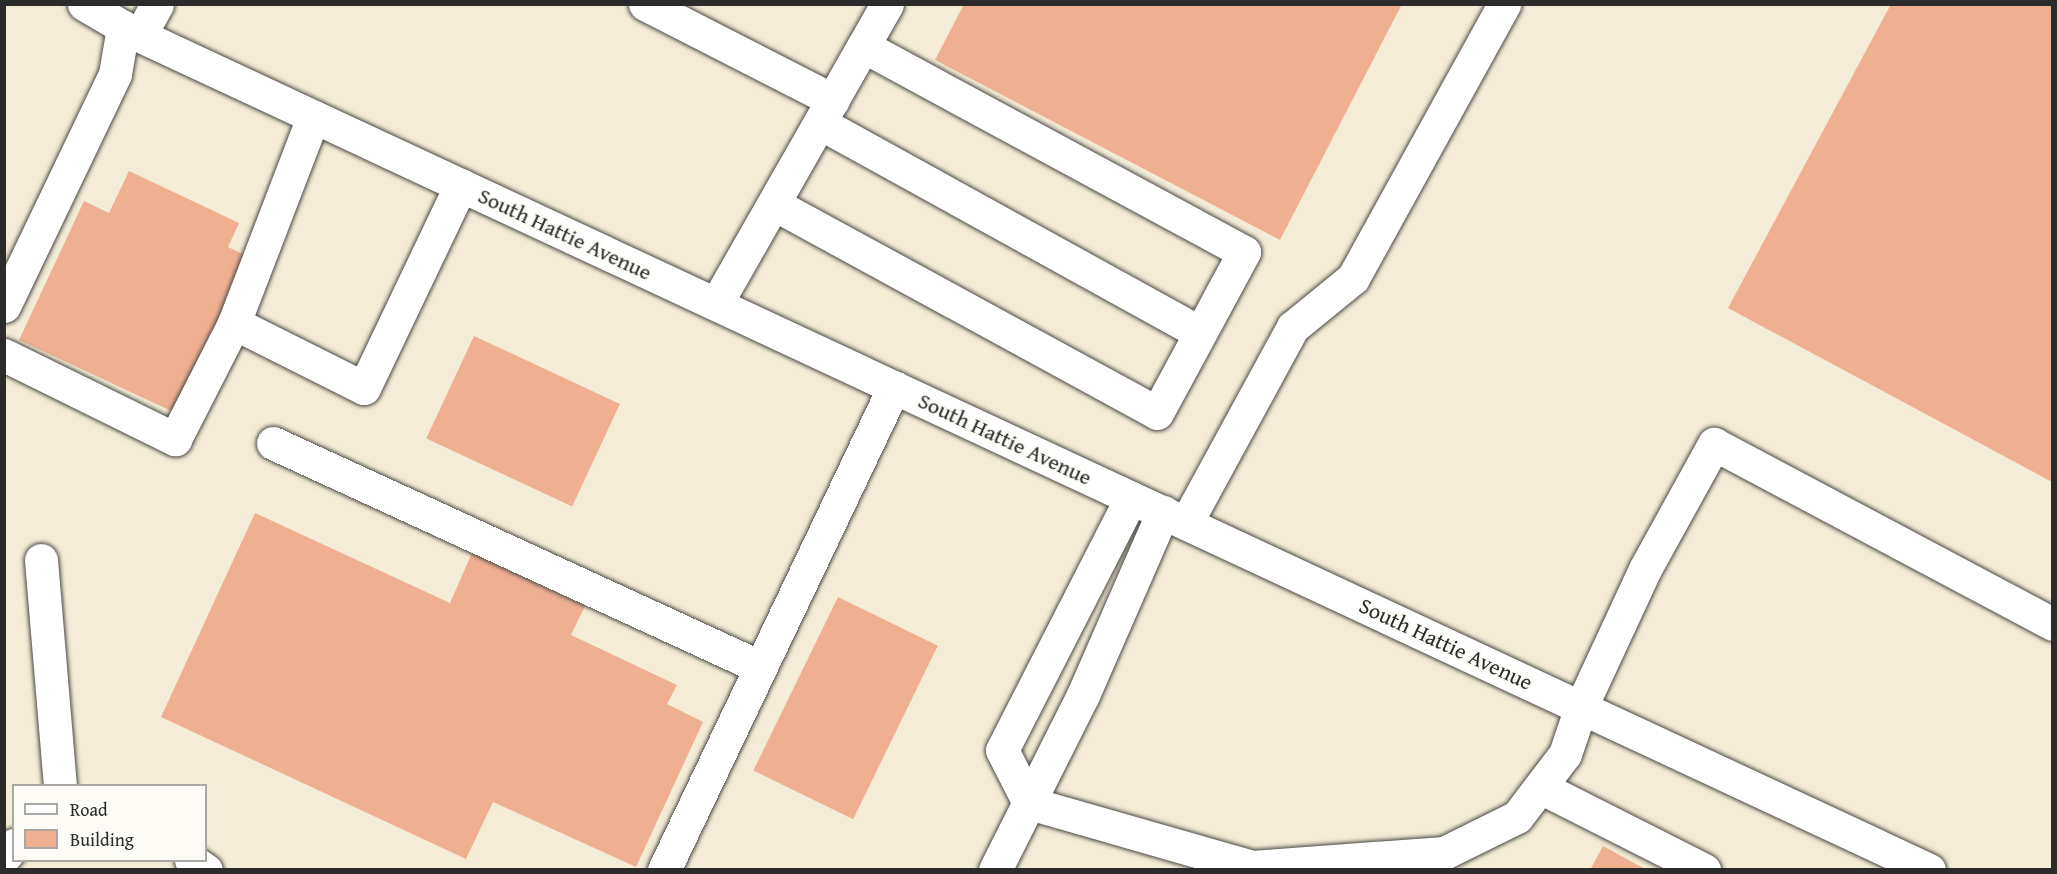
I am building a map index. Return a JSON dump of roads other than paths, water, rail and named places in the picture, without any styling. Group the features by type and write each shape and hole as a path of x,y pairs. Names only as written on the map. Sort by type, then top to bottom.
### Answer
{"street":[{"name":"South Hattie Avenue","path":"84,4 132,31 313,117 1929,870"},
{"path":"4,306 115,74 132,31 157,4"},
{"path":"645,4 1200,333"},
{"path":"716,304 887,4"},
{"path":"995,870 1174,518 1293,327 1353,278 1504,4"},
{"path":"774,204 1157,412 1244,252 863,46"},
{"path":"4,355 175,439 234,323 313,117"},
{"path":"234,323 364,388 461,186"},
{"path":"664,870 894,387"},
{"path":"273,443 760,667"},
{"path":"1131,498 1002,750 1029,804 1252,867 1444,853 1516,816 1565,754 1581,707 1646,569 1714,444 2052,624"},
{"path":"41,560 60,784"},
{"path":"1539,787 1704,870"},
{"path":"193,862 206,870"}]}
